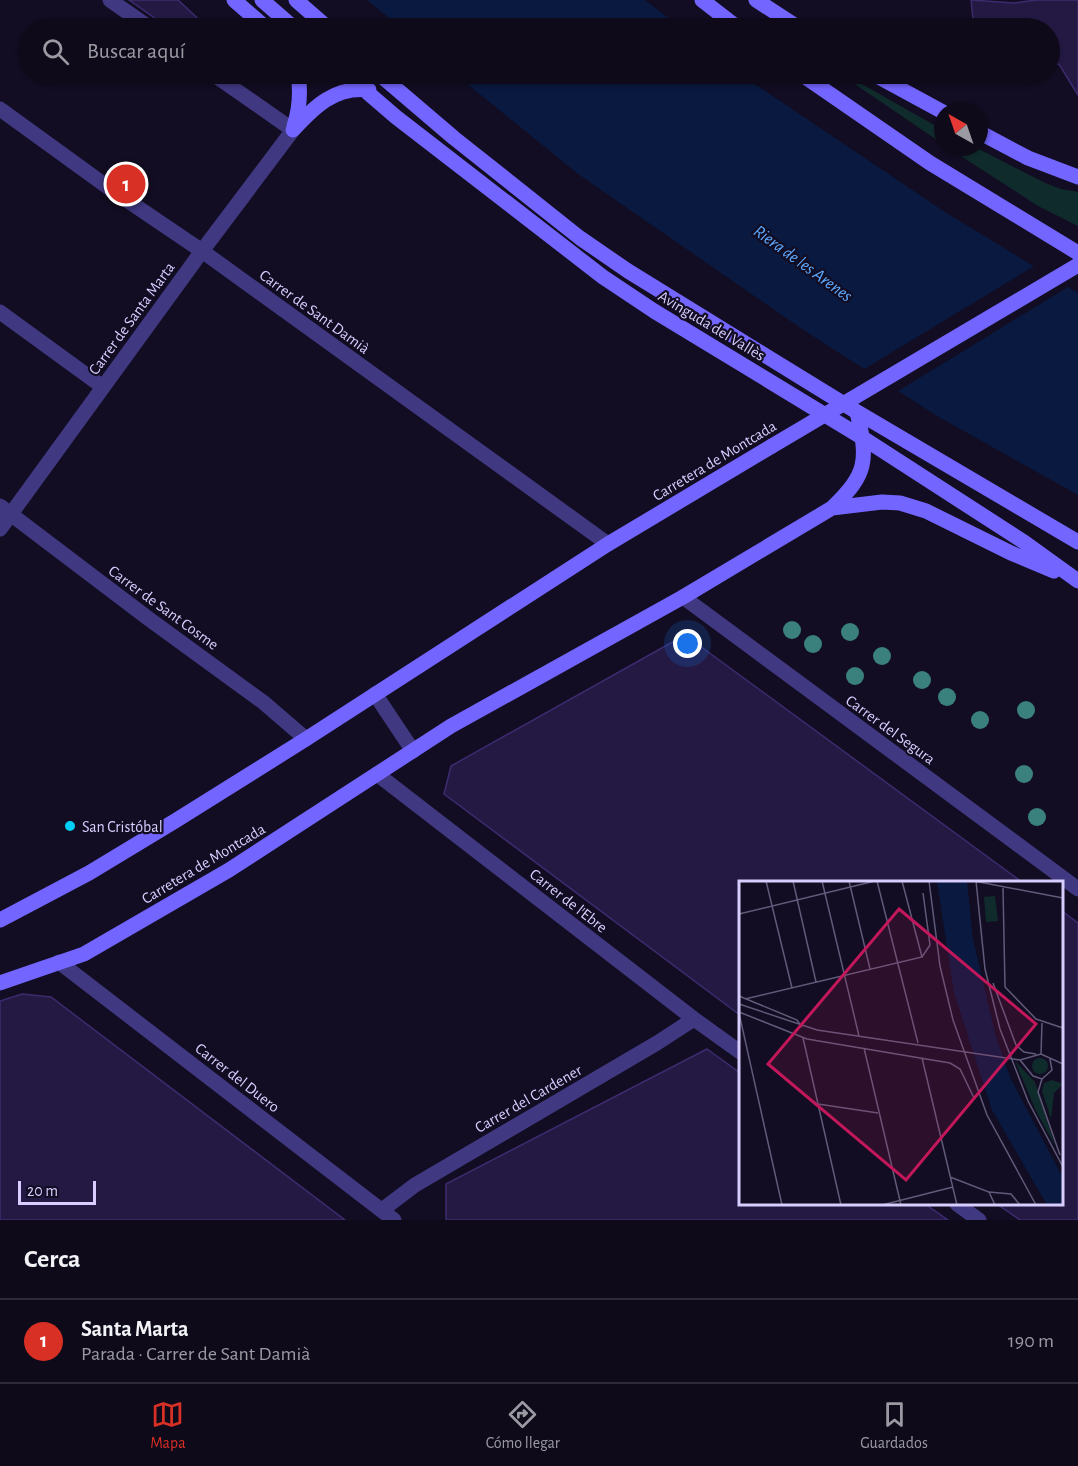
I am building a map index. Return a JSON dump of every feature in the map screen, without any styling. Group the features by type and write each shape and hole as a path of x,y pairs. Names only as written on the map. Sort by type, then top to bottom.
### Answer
{"main road":[{"path":"234,0 255,18"},
{"path":"262,0 283,18"},
{"path":"296,0 317,18"},
{"path":"702,0 725,18"},
{"path":"756,0 784,18"},
{"path":"293,130 299,111 300,84"},
{"name":"Avinguda del Vallès","path":"358,84 414,132 603,277 654,311 863,438 1024,542 1078,581"},
{"name":"Avinguda del Vallès","path":"390,84 580,238 628,271 857,412 1078,542"},
{"path":"815,84 930,164 1078,253"},
{"path":"891,84 934,107"},
{"path":"293,130 312,109 331,96 351,90 387,92 412,103"},
{"path":"988,137 1028,158 1078,177"},
{"name":"Carretera de Montcada","path":"4,914 89,873 306,739 608,544 1078,265"},
{"path":"832,508 849,492 859,478 863,458 863,438 857,412"},
{"path":"832,508 882,502 900,503 926,511 1011,553 1078,581"},
{"name":"Carretera de Montcada","path":"0,983 84,954 229,870 451,726 684,597 832,508"}],"street":[{"path":"110,0 136,18"},
{"path":"227,84 293,130"},
{"name":"Carrer de Sant Damià","path":"0,109 109,188 202,251 608,544"},
{"name":"Carrer de Santa Marta","path":"0,529 6,510 103,387 293,130"},
{"path":"0,312 103,387"},
{"name":"Carrer de Sant Cosme","path":"6,510 263,702 306,739"},
{"name":"Carrer del Segura","path":"684,597 1078,889"},
{"path":"375,694 413,751"},
{"name":"Carrer de l'Ebre","path":"377,774 693,1019 739,1051"},
{"name":"Carrer del Duero","path":"59,962 394,1220"},
{"name":"Carrer del Cardener","path":"382,1210 415,1185 657,1043 693,1019"},
{"path":"960,1205 979,1220"}],"green space":[{"path":"855,84 862,84 934,125 934,138"},
{"path":"988,154 1043,182 1078,192 1078,226 1038,206 961,156 988,156"}],"water":[{"path":"367,0 645,0 669,18 389,18"},
{"name":"Riera de les Arenes","path":"467,84 755,84 945,212 1078,293 1078,495 937,416 802,329 578,174"}],"pier":[{"path":"1036,265 1071,285 895,393 861,371"}],"building":[{"path":"129,0 178,0 197,18 155,18"},
{"path":"971,0 1014,3 1036,0 1078,0 1078,95 1060,66 1060,18 973,18"},
{"path":"685,635 1021,881 739,881 739,1014 444,794 451,766"},
{"path":"1063,912 1078,923 1078,1220 1020,1220 998,1205 1063,1205"},
{"path":"22,994 51,997 345,1220 0,1220 0,1001"},
{"path":"707,1049 739,1072 739,1205 926,1205 948,1220 446,1220 446,1184"}],"place":[{"name":"Santa Marta","path":"126,184"},
{"name":"San Cristóbal","path":"70,826"}]}
